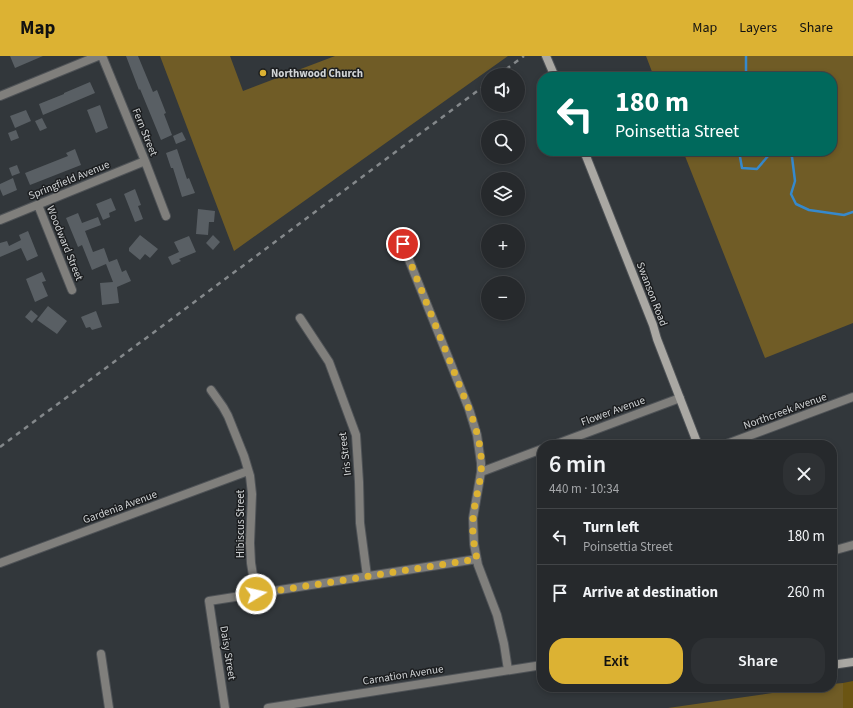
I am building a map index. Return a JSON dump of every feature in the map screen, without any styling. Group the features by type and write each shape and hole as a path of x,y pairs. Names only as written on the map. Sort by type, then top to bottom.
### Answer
{"street":[{"path":"0,96 98,56"},
{"name":"Fern Street","path":"102,56 166,216"},
{"path":"546,56 552,72"},
{"name":"Swanson Road","path":"586,156 653,325 696,440"},
{"name":"Springfield Avenue","path":"0,220 145,161"},
{"name":"Woodward Street","path":"38,205 72,290"},
{"path":"403,244 473,420 479,443 481,472 473,518 473,534 479,569 497,616 504,644 508,670"},
{"name":"Iris Street","path":"300,318 329,362 356,435 360,523 367,576"},
{"name":"Hibiscus Street","path":"211,390 228,416 251,481 250,553 256,594"},
{"name":"Northcreek Avenue","path":"737,440 853,397"},
{"name":"Flower Avenue","path":"567,440 680,398"},
{"path":"481,472 537,451"},
{"name":"Gardenia Avenue","path":"0,563 248,471"},
{"path":"837,550 853,545"},
{"path":"256,594 477,559"},
{"name":"Daisy Street","path":"225,708 209,601 256,594"},
{"path":"102,654 109,708"},
{"path":"837,664 853,662"},
{"name":"Carnation Avenue","path":"268,708 537,666"}],"shaded area":[{"path":"160,56 230,56 243,91 335,56 508,56 491,68 481,68 481,75 234,251"},
{"path":"646,56 853,56 853,323 765,358 685,156 837,156 837,72 652,72"},
{"path":"853,681 853,708 843,708 843,683"},
{"path":"843,683 843,708 668,708 779,692 837,692 837,684"}],"building":[{"path":"10,56 43,56 15,68"},
{"path":"126,56 138,56 153,92 157,90 166,113 164,114 172,135 161,140"},
{"path":"90,82 95,93 43,115 39,104"},
{"path":"100,105 108,128 96,133 87,110"},
{"path":"26,110 31,121 15,128 10,116"},
{"path":"42,118 47,128 40,131 35,121"},
{"path":"16,130 19,138 11,141 8,133"},
{"path":"182,132 186,140 176,144 173,136"},
{"path":"75,149 81,165 30,185 25,173 68,156 66,153"},
{"path":"177,149 187,179 189,178 195,193 182,197 173,168 171,168 166,153"},
{"path":"17,165 20,173 12,176 9,168"},
{"path":"13,178 17,190 3,196 0,189 0,184"},
{"path":"135,189 141,205 138,206 143,219 135,222 124,194"},
{"path":"111,198 116,210 109,213 110,217 103,220 96,204"},
{"path":"198,209 215,211 214,222 209,222 208,235 196,234"},
{"path":"78,213 82,223 98,217 101,225 85,231 93,252 104,248 109,262 117,259 122,272 126,270 131,281 117,287 119,303 102,305 100,283 113,282 106,264 92,270 82,245 78,247 66,218"},
{"path":"28,231 38,256 27,261 21,248 0,257 0,243 7,241 9,246 21,240 19,235"},
{"path":"140,235 158,249 150,258 145,254 140,260 129,251 129,248"},
{"path":"213,235 220,242 213,250 206,243"},
{"path":"189,236 196,252 179,259 181,261 172,265 168,257 179,252 174,242"},
{"path":"42,272 46,281 42,282 48,296 35,302 26,279"},
{"path":"48,306 67,321 57,334 37,320"},
{"path":"31,310 38,316 32,323 25,317"},
{"path":"96,311 102,327 92,330 90,327 86,328 81,317"}],"waterway":[{"path":"746,56 746,72"},
{"path":"740,156 742,168 757,169 768,156"},
{"path":"791,156 795,181 791,194 796,204 809,210 844,215 853,212"}],"railway":[{"path":"508,68 524,56"},
{"path":"0,447 481,88"}],"place":[{"name":"Northwood Church","path":"263,73"}],"route":[{"path":"256,594 477,559 473,534 473,518 481,472 476,427 403,244"}]}
